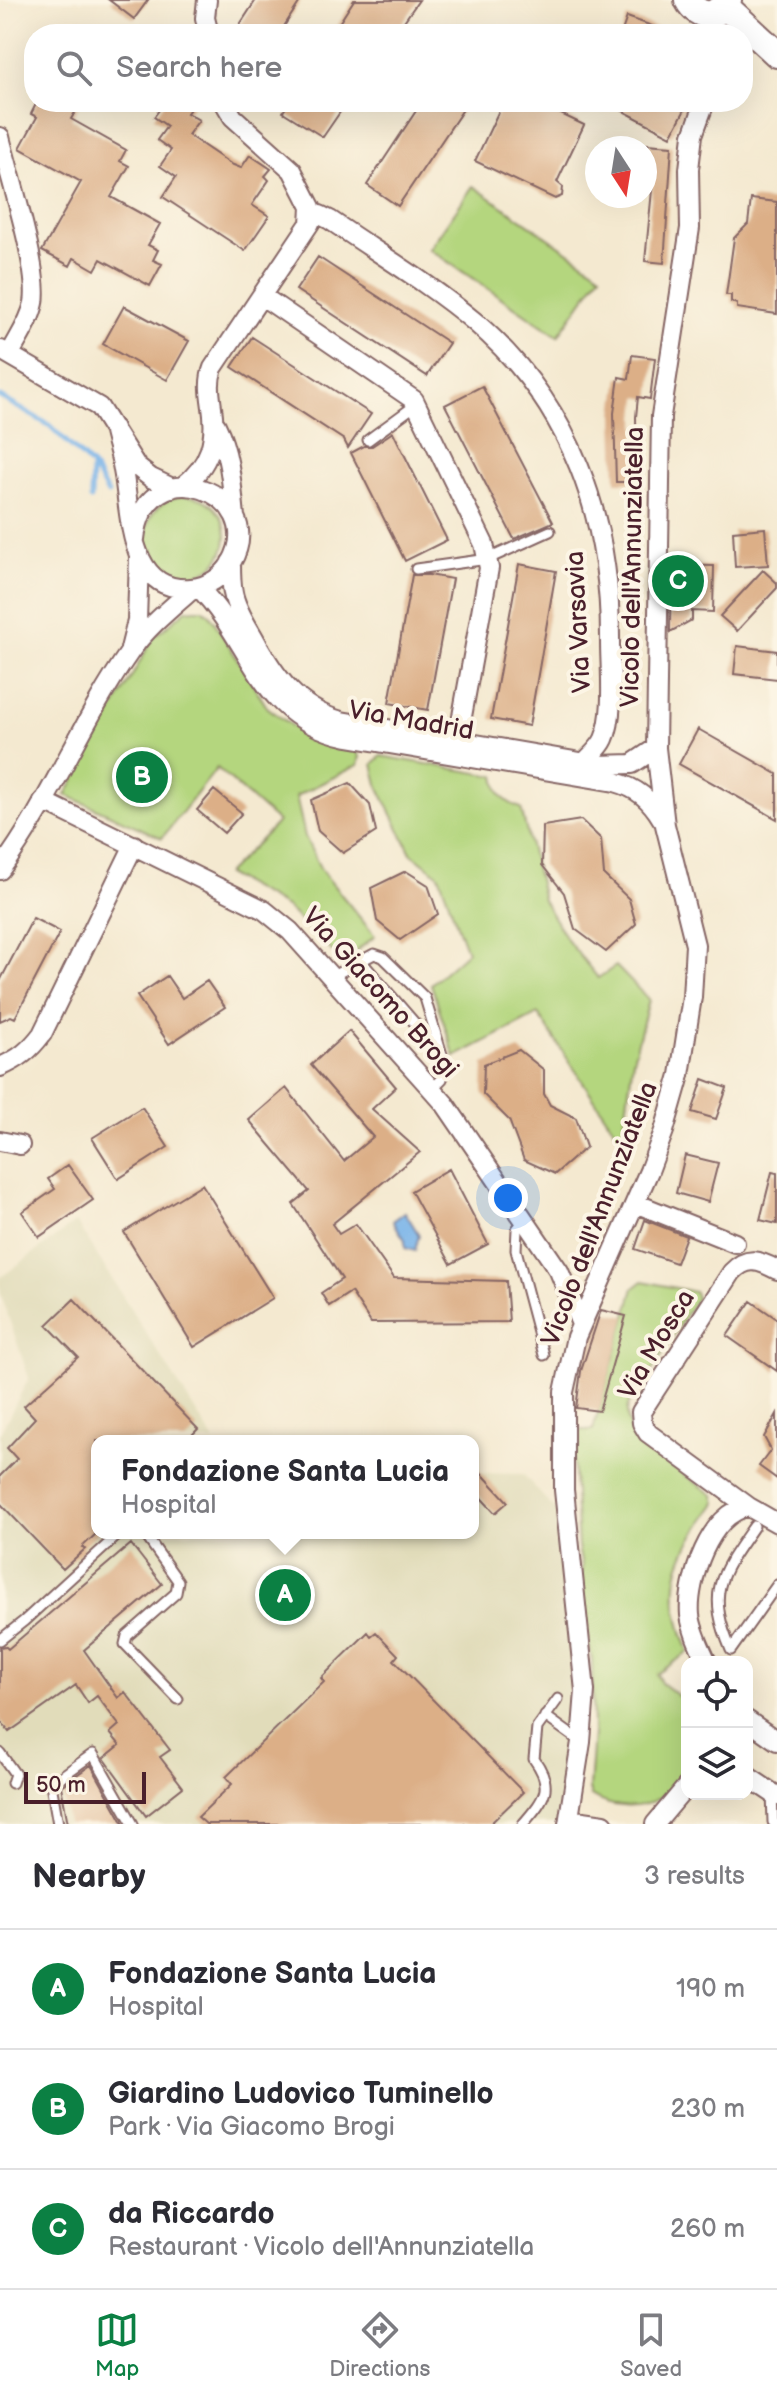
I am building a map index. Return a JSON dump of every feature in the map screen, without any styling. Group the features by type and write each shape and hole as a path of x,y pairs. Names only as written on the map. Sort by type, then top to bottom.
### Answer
{"street":[{"path":"206,24 207,0"},
{"path":"688,0 693,8 707,15 734,16"},
{"path":"753,33 777,54"},
{"path":"125,660 137,621 139,518 152,499 177,487 207,462 213,445 210,392 213,368 310,223 312,215 307,198 290,166 230,112"},
{"name":"Vicolo dell'Annunziatella","path":"569,1821 581,1742 585,1675 568,1546 562,1421 564,1392 581,1324 656,1152 676,1090 692,997 695,945 665,825 656,748 661,416 690,228 691,145 702,112"},
{"path":"0,137 30,261 34,297 28,321 5,352 86,397 102,412 137,467 151,478 177,487 203,488 223,500 235,520"},
{"name":"Via Varsavia","path":"312,215 330,220 483,329 527,378 571,446 586,479 597,519 610,611 610,696 606,735 585,762"},
{"path":"262,296 411,397 484,544 489,568 456,748"},
{"path":"0,870 125,660 153,624 196,588 221,576 231,562 238,537 229,466 214,421"},
{"path":"113,428 137,548 147,570 158,580 172,586 196,588"},
{"name":"Via Madrid","path":"231,562 232,589 244,621 277,678 303,703 341,721 626,785 645,797 665,825"},
{"name":"Via Madrid","path":"196,588 225,617 268,691 301,720 338,735 456,748"},
{"name":"Via Madrid","path":"502,756 622,766 641,760 656,748"},
{"name":"Via Giacomo Brogi","path":"43,801 264,910 290,931 445,1104 559,1271 581,1324"},
{"path":"0,1067 14,1062 31,1049 42,1034 134,845"},
{"path":"0,1141 20,1145"},
{"path":"635,1203 735,1243"},
{"name":"Via Mosca","path":"777,1270 753,1260 744,1262 732,1272 641,1412 642,1423 648,1433 749,1507 777,1523"},
{"path":"705,1656 690,1617 694,1575 703,1552 724,1520 734,1510 749,1507"},
{"path":"753,1724 777,1741"},
{"path":"753,1780 774,1794"},
{"path":"653,1822 681,1792"},
{"path":"569,1821 604,1824"}],"lane":[{"path":"368,440 417,404"},
{"path":"416,569 488,559 550,531"},
{"path":"331,977 378,954 422,994 428,1004 446,1073 432,1089"},
{"path":"362,962 440,1052"},
{"path":"524,1221 518,1226 516,1250 544,1355"},
{"path":"754,1526 727,1566 718,1592 719,1616 731,1650 777,1585"},
{"path":"0,1640 113,1539"},
{"path":"148,1539 178,1581 178,1588 127,1636 125,1644 178,1699"},
{"path":"523,1824 544,1798 545,1775 534,1759 537,1728 558,1699"},
{"path":"545,1716 581,1742"},
{"path":"0,1753 15,1774 12,1783"},
{"path":"58,1824 51,1784 93,1754 133,1824"},
{"path":"774,1794 773,1822 776,1824"}],"shaded area":[{"path":"76,1222 210,1435 91,1435 91,1539 479,1539 479,1473 523,1474 562,1518 578,1678 575,1722 559,1824 0,1824 0,1433 29,1378 0,1292 0,1278"}],"green space":[{"path":"473,186 601,274 558,336 429,249"},
{"path":"186,496 201,499 214,508 223,521 226,536 223,551 214,564 201,573 186,576 171,573 158,564 149,551 146,536 149,521 158,508 171,499"},
{"path":"203,609 210,615 267,707 304,735 356,750 360,757 358,765 296,796 305,837 321,870 375,936 353,954 338,957 286,907 226,874 278,822 217,768 162,838 66,795 153,638 186,610"},
{"path":"381,756 495,776 502,796 521,808 543,900 567,940 598,978 616,966 649,1000 633,1060 622,1141 538,1014 455,1057 431,984 467,952 439,875 411,853 379,788 373,764"},
{"path":"643,1281 695,1292 697,1298 632,1398 627,1413 637,1443 714,1495 716,1503 691,1540 678,1573 677,1608 689,1652 657,1674 661,1683 681,1698 681,1777 659,1798 643,1805 625,1806 598,1800 591,1796 589,1789 593,1733 592,1661 581,1595 582,1566 578,1547 573,1456 576,1430 593,1430 634,1288"}],"water":[{"path":"405,1212 419,1235 415,1251 405,1248 405,1240 393,1221"}],"building":[{"path":"109,0 148,0 134,19"},
{"path":"256,0 301,0 285,24 240,24"},
{"path":"354,0 419,0 402,24 338,24"},
{"path":"627,17 647,24 625,24"},
{"path":"75,112 71,119 126,150 120,161 129,166 111,197 160,224 148,245 158,250 153,260 162,264 150,286 101,259 95,270 74,258 70,266 42,251 81,182 20,148 37,117 31,114"},
{"path":"158,112 188,112 199,120 188,135 231,164 241,168 250,155 271,169 265,176 269,180 252,205 269,216 245,251 163,197 176,177 160,166 171,150 157,140 167,126 154,117"},
{"path":"283,112 340,112 323,137"},
{"path":"415,112 461,112 398,206 367,185"},
{"path":"498,112 557,112 584,125 557,182 563,187 562,196 555,199 475,161"},
{"path":"625,112 684,112 671,136"},
{"path":"657,145 672,146 664,263 645,261 650,208 657,208"},
{"path":"751,199 777,202 777,314 737,308 737,304 731,302 731,295 726,295 734,238 748,224"},
{"path":"318,257 449,343 427,376 296,290"},
{"path":"124,306 189,341 167,380 103,344"},
{"path":"252,337 371,414 348,448 344,440 232,367"},
{"path":"632,355 655,358 650,399 638,397 637,482 616,482 614,413 619,377 629,379"},
{"path":"482,386 553,522 514,539 445,405"},
{"path":"393,432 447,540 405,561 351,453 364,446 372,446"},
{"path":"765,528 768,565 735,567 733,531"},
{"path":"519,564 556,571 529,726 491,719"},
{"path":"671,565 714,566 713,612 692,611 692,620 670,632"},
{"path":"763,570 777,583 777,588 737,631 720,616"},
{"path":"412,575 452,579 428,710 389,703"},
{"path":"737,646 777,651 777,679 734,674"},
{"path":"698,729 777,774 777,819 679,764"},
{"path":"350,783 370,805 376,832 343,853 318,831 311,800"},
{"path":"214,790 242,813 224,833 197,810"},
{"path":"581,820 601,839 604,875 629,899 636,924 606,952 575,929 564,893 542,865 543,826"},
{"path":"406,871 428,885 438,914 400,940 377,921 371,888"},
{"path":"33,918 60,932 15,1018 11,1016 0,1021 0,981"},
{"path":"167,976 182,998 207,981 225,1007 169,1044 137,996"},
{"path":"349,1031 396,1087 372,1109 420,1152 332,1224 339,1234 356,1224 394,1278 506,1281 509,1322 371,1323 351,1292 329,1306 321,1293 342,1279 293,1204 309,1191 249,1120 286,1088 344,1161 373,1137 311,1065"},
{"path":"519,1050 544,1070 544,1094 550,1105 576,1118 586,1147 555,1174 524,1160 509,1120 483,1094 484,1064"},
{"path":"703,1079 727,1088 716,1119 692,1112"},
{"path":"142,1107 168,1147 118,1179 92,1138"},
{"path":"685,1155 718,1163 708,1202 676,1193"},
{"path":"68,1165 93,1200 39,1237 22,1212 55,1189 48,1179"},
{"path":"449,1169 488,1244 451,1264 411,1191"},
{"path":"772,1172 777,1173 777,1224 760,1220"},
{"path":"202,1184 273,1298 194,1347 124,1232"},
{"path":"645,1220 686,1236 676,1263 635,1249"},
{"path":"74,1299 198,1429 192,1435 91,1435 91,1539 82,1547 85,1549 63,1569 0,1503 0,1476 17,1459 7,1448 35,1418 24,1406 78,1357 47,1325"},
{"path":"751,1301 777,1319 777,1371 727,1336"},
{"path":"601,1310 626,1316 599,1411 576,1408 581,1371"},
{"path":"777,1414 777,1479 759,1466 771,1450 764,1437"},
{"path":"479,1471 508,1502 495,1513 479,1496"},
{"path":"131,1544 162,1584 84,1650 118,1698 125,1692 170,1750 160,1757 183,1787 146,1816 104,1758 120,1745 110,1733 119,1725 97,1696 88,1703 76,1685 9,1732 0,1720 0,1647 8,1649"},
{"path":"368,1632 371,1636 376,1632 398,1655 394,1660 523,1792 490,1824 206,1824 198,1817 232,1784 226,1777 324,1682 321,1678"},
{"path":"91,1765 124,1824 68,1824 61,1786"}],"waterway":[{"path":"0,397 49,425 92,466 91,499"},
{"path":"93,467 108,494"}],"place":[{"name":"da Riccardo","path":"678,581"},
{"name":"Giardino Ludovico Tuminello","path":"142,777"},
{"name":"Fondazione Santa Lucia","path":"285,1595"}]}
